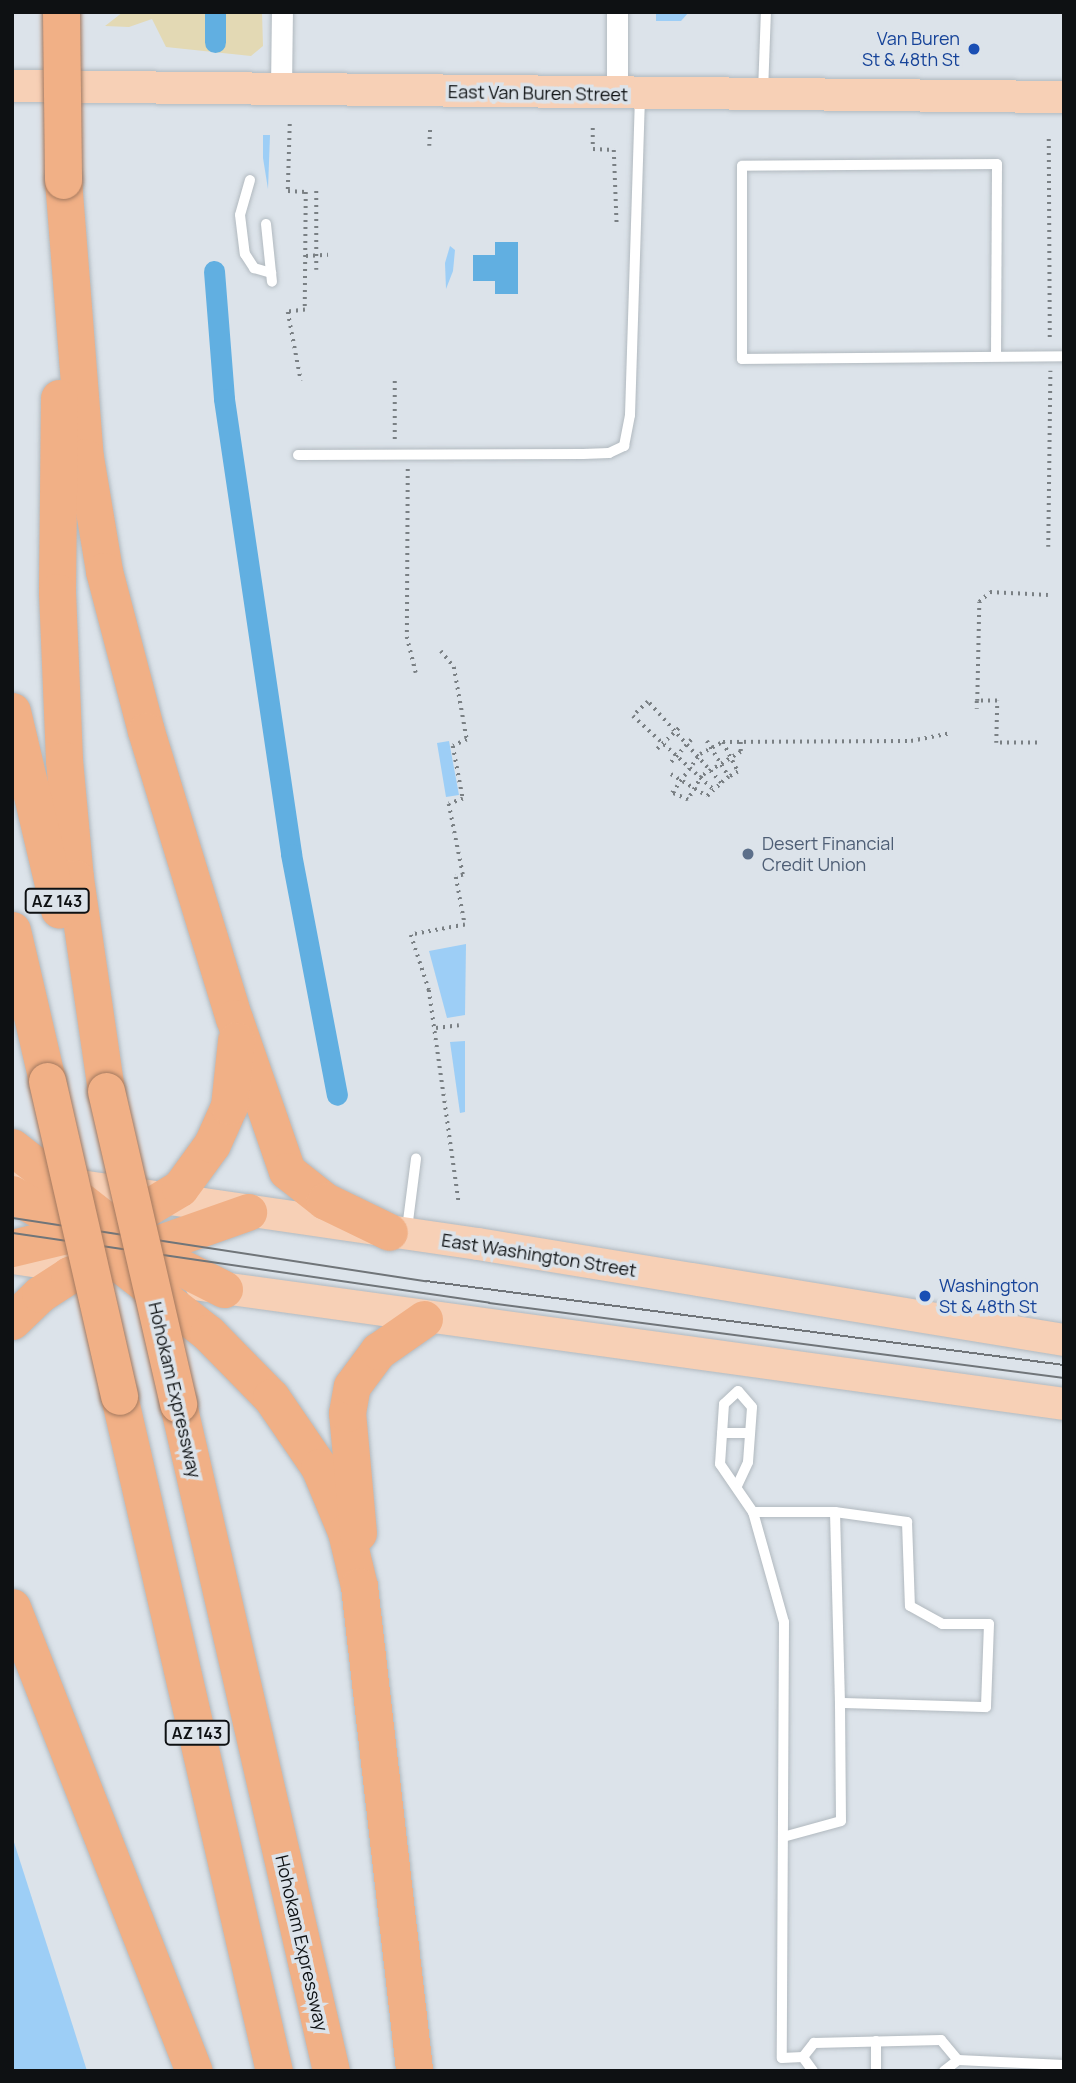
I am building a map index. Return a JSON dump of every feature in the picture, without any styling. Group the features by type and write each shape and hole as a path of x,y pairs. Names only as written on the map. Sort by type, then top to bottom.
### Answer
{"highway":[{"path":"61,12 63,180 57,592 61,701 75,878 106,1091"},
{"path":"63,180 83,432 104,571 146,731 234,1018 287,1171 325,1201 398,1233"},
{"name":"Hohokam Expressway","path":"12,711 106,1091 331,2071"},
{"name":"AZ 143","path":"12,930 274,2071"},
{"path":"111,1251 166,1200 202,1161 229,1106 237,1057 234,1018"},
{"path":"12,1147 58,1183 111,1251"},
{"path":"12,1194 111,1251 227,1351 298,1432 337,1508 359,1586"},
{"path":"12,1321 54,1283 111,1251 248,1212"},
{"path":"12,1248 111,1251 224,1289"},
{"path":"414,2071 359,1586 358,1504 348,1399 359,1373 378,1351 424,1319"},
{"path":"12,1607 194,2071"}],"main road":[{"name":"East Van Buren Street","path":"12,86 1064,97"},
{"name":"East Washington Street","path":"12,1177 398,1233 1064,1340"},
{"path":"12,1258 111,1251"},
{"path":"224,1289 424,1319 739,1376 1064,1404"}],"street":[{"path":"281,89 282,12"},
{"path":"617,12 629,94"}],"lane":[{"path":"763,95 766,12"},
{"path":"298,455 583,454 609,453 624,446 630,415 638,146 629,94"},
{"path":"996,356 997,164 742,166 742,359 1064,356"},
{"path":"250,180 240,215 245,254 254,268 272,278 266,223"},
{"path":"398,1233 416,1159"},
{"path":"739,1376 724,1404 720,1464 753,1512 784,1622 782,2058 803,2057 814,2043 941,2040 958,2060"},
{"path":"737,1486 748,1462 752,1407 739,1376"},
{"path":"722,1433 750,1433"},
{"path":"753,1512 835,1512 907,1522 910,1606 942,1623 989,1623 986,1707 840,1703"},
{"path":"783,1837 841,1821 835,1512"},
{"path":"876,2041 876,2071"},
{"path":"803,2057 813,2071"},
{"path":"944,2071 958,2060 1064,2065"}],"path":[{"path":"290,124 288,191 306,192 305,310 288,312 301,382"},
{"path":"429,146 430,126"},
{"path":"593,128 593,149 614,150 617,227"},
{"path":"316,190 316,270"},
{"path":"306,256 328,255"},
{"path":"395,381 395,468 408,468 407,638 416,673"},
{"path":"976,709 979,602 990,592 1048,595"},
{"path":"442,650 454,667 467,740 453,746 463,800 449,804 463,875 457,877 465,925 411,935 436,1028 458,1203"},
{"path":"976,701 997,701 996,743 1037,743"},
{"path":"713,789 633,716 648,702 721,783"},
{"path":"657,749 681,726"},
{"path":"741,742 741,752 720,763 700,779 688,800 672,793 678,779 698,757 723,742 911,741 951,733"},
{"path":"671,762 692,739"},
{"path":"707,741 729,778"},
{"path":"671,774 707,796 738,772 723,742"},
{"path":"436,1028 458,1025"}],"shaded area":[{"path":"656,12 689,12 681,21 656,21"},
{"path":"263,135 270,135 268,189 263,158"},
{"path":"495,242 518,242 518,294 495,294 495,281 473,281 473,255 495,255"},
{"path":"450,246 455,250 453,271 446,289 445,263"},
{"path":"449,741 459,795 446,797 437,743"},
{"path":"466,944 465,1015 447,1018 429,951"},
{"path":"465,1041 465,1112 460,1113 450,1042"},
{"path":"12,1836 69,2014 87,2071 12,2071"}],"sand":[{"path":"123,12 262,12 263,46 251,56 166,47 152,19 129,27 105,26"}],"waterway":[{"path":"215,12 215,42"},
{"path":"214,271 224,399 291,854 337,1095"}],"tram line":[{"path":"12,1218 426,1281 1064,1365"},
{"path":"12,1233 489,1303 1064,1378"}],"place":[{"name":"Van Buren St & 48th St","path":"974,49"},
{"name":"Desert Financial Credit Union","path":"748,854"},
{"name":"Washington St & 48th St","path":"925,1296"}]}
